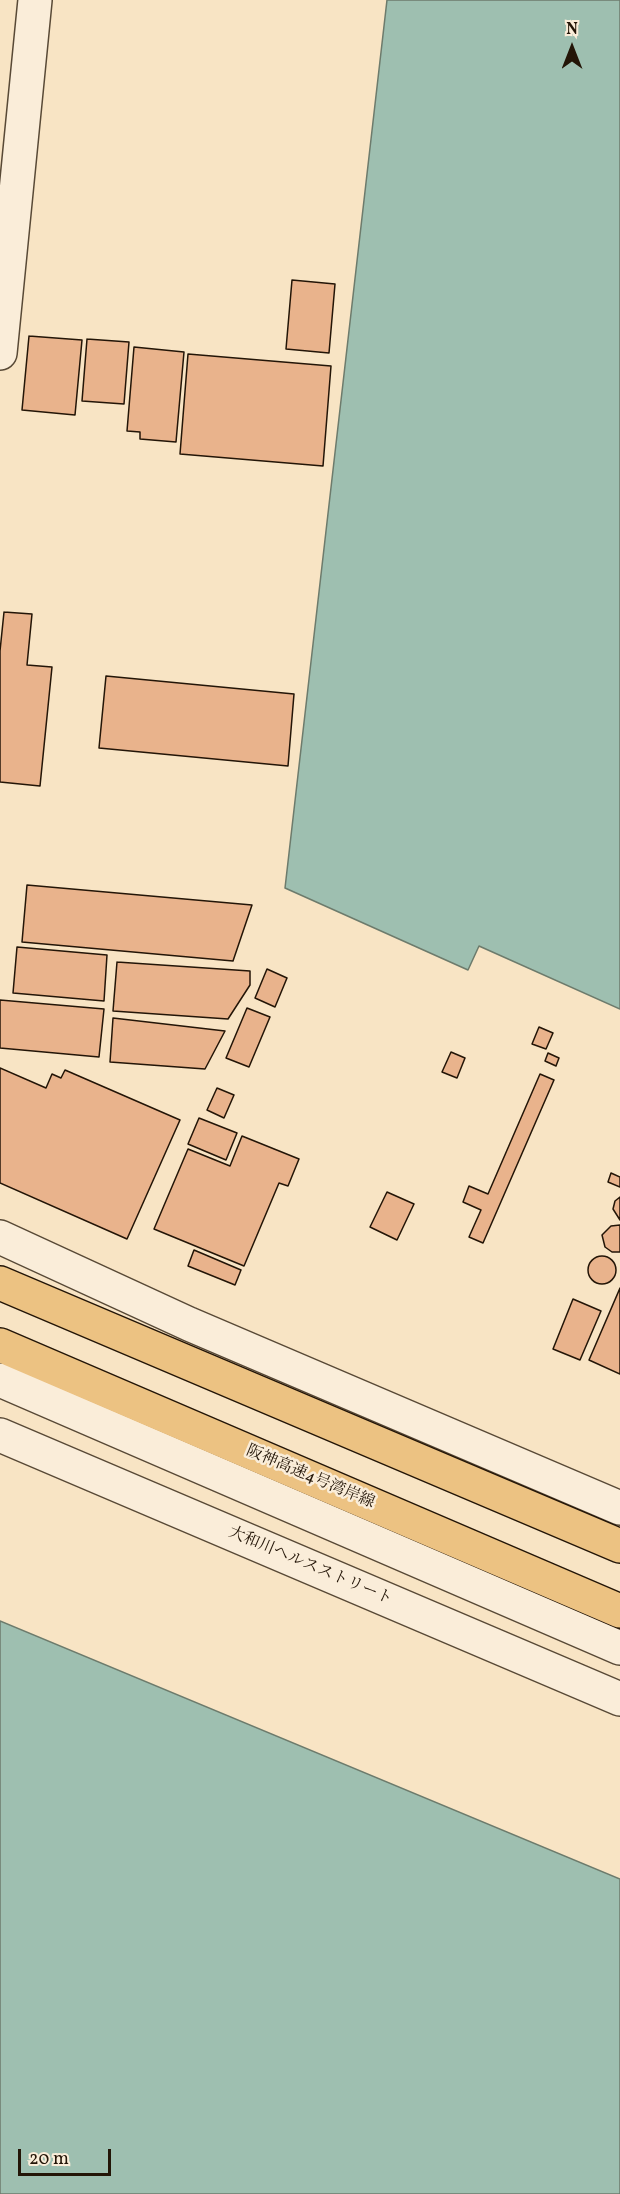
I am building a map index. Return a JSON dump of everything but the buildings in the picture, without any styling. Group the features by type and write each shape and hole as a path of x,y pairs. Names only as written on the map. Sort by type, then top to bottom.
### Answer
{"highway":[{"path":"0,1283 620,1546"},
{"name":"阪神高速4号湾岸線","path":"0,1345 620,1611"}],"street":[{"path":"0,353 35,0"},
{"path":"0,1237 189,1324 620,1508"},
{"path":"0,1380 620,1648"},
{"name":"大和川ヘルスストリート","path":"0,1435 620,1699"}],"shaded area":[{"path":"387,0 620,0 620,1009 479,946 468,970 285,888"},
{"path":"0,1621 620,1879 620,2194 0,2194"}]}
